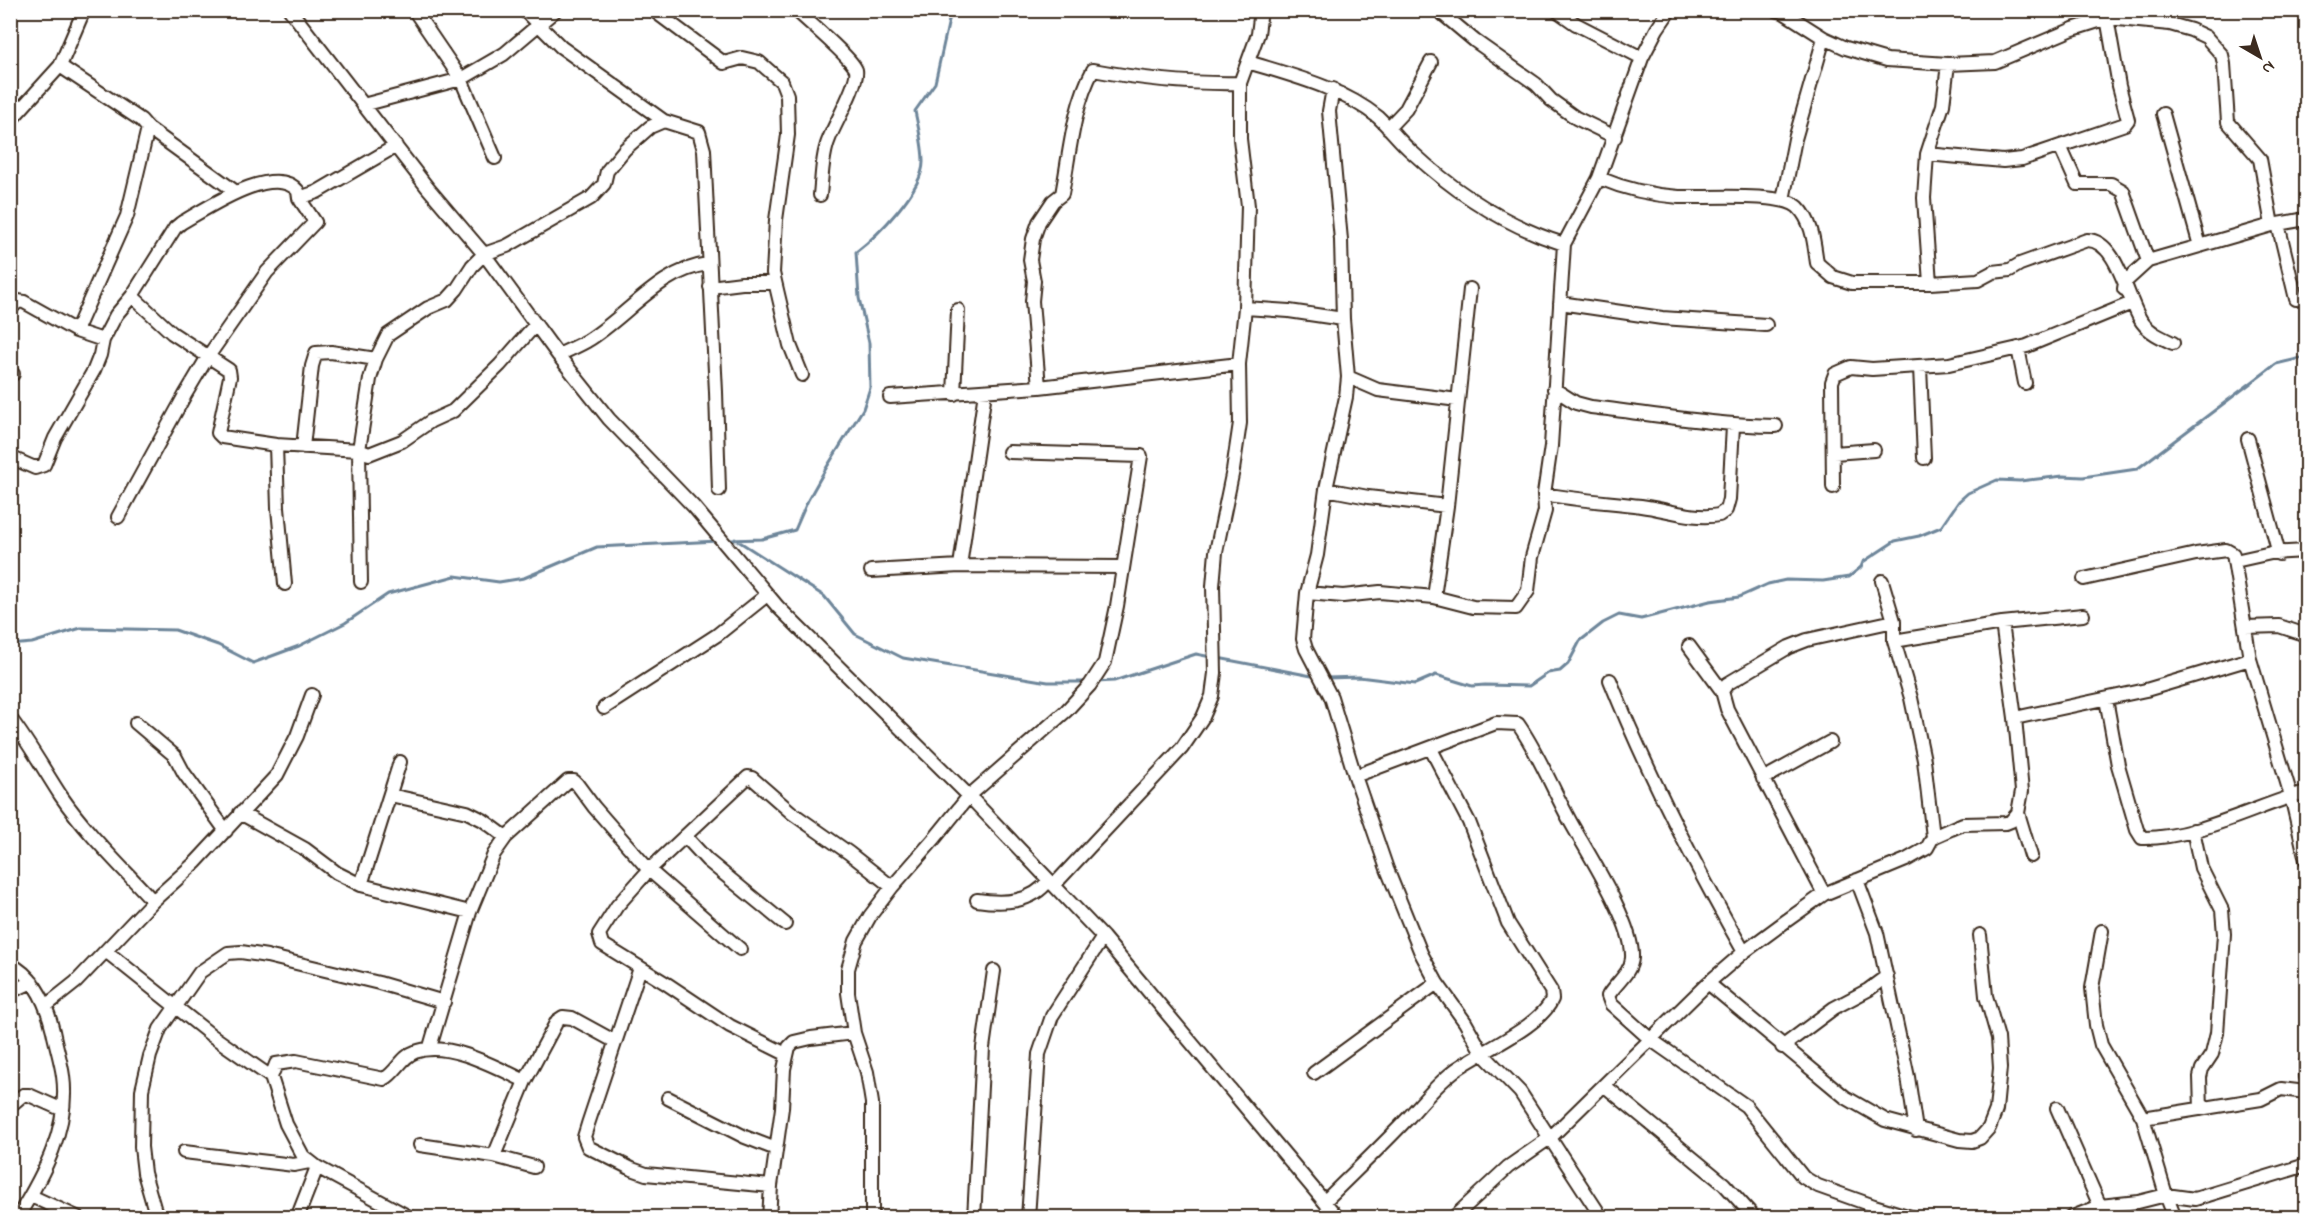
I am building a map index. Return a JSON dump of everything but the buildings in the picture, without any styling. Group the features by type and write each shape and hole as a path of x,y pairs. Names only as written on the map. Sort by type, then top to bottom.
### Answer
{"street":[{"path":"10,121 60,66 84,10"},
{"path":"290,10 363,105 484,254 558,356 609,418 694,507 767,595 969,796 1103,937 1338,1218"},
{"path":"414,10 461,79 495,158"},
{"path":"524,10 561,47 664,121 695,130 701,135 704,150 719,490"},
{"path":"363,105 461,79 504,54 556,10"},
{"path":"653,10 724,63 742,57 759,62 784,85 787,94 788,135 776,220 774,283 790,345 802,375"},
{"path":"796,10 845,56 856,72 847,101 827,142 820,195"},
{"path":"977,900 997,903 1015,901 1042,890 1052,883 1182,748 1203,717 1212,696 1215,673 1213,586 1216,552 1240,423 1239,363 1245,308 1248,206 1240,139 1240,83 1258,34 1261,10"},
{"path":"1438,10 1576,118 1615,137"},
{"path":"1556,10 1576,24 1642,58"},
{"path":"1307,593 1343,596 1380,592 1434,597 1473,607 1516,608 1528,591 1532,557 1545,512 1544,494 1551,446 1564,244 1599,178 1642,58 1670,10"},
{"path":"1781,11 1824,39 1846,48 1887,60 1948,64 1995,62 2106,14 2170,24 2206,37 2214,43 2222,55 2228,122 2260,159 2296,299"},
{"path":"1928,154 2003,161 2022,159 2091,134 2118,127 2128,120 2119,86 2106,14"},
{"path":"1783,200 1795,140 1824,39"},
{"path":"1248,62 1333,89 1377,117 1450,185 1511,223 1564,244"},
{"path":"1388,128 1406,109 1431,62"},
{"path":"1930,283 1924,198 1928,154 1943,105 1948,64"},
{"path":"60,66 141,120 148,128 236,192"},
{"path":"1039,387 1032,301 1034,281 1030,260 1033,238 1039,222 1053,201 1062,194 1072,132 1084,86 1093,70 1202,84 1240,83"},
{"path":"1333,89 1329,111 1341,240 1343,319 1348,377 1346,397 1326,489 1317,555 1307,593 1303,639 1331,697 1355,776 1400,904 1421,953 1437,983 1465,1022 1483,1054 1520,1092 1602,1218"},
{"path":"2163,114 2200,246"},
{"path":"361,582 359,450 366,401 376,358 388,335 428,308 447,300 472,266 484,254 507,246 591,198 604,184 607,171 625,149 650,127 664,121"},
{"path":"76,331 127,216 148,128"},
{"path":"299,198 317,192 396,146"},
{"path":"2060,146 2077,184 2111,184 2123,191 2148,261"},
{"path":"1599,178 1633,191 1681,197 1783,200 1801,211 1813,232 1817,263 1833,277 1852,283 1930,283 1978,280 1993,272 2010,270 2020,264 2087,240 2097,241 2104,247 2125,282 2132,303 2147,328 2173,343"},
{"path":"10,457 35,468 44,465 55,438 94,370 103,340 116,315 132,296 175,228 236,192 276,180 295,186 299,198 315,222 267,272 207,358 184,395 118,518"},
{"path":"2120,309 2125,282 2148,261 2275,224 2307,219"},
{"path":"558,356 588,340 662,282 693,266 708,264"},
{"path":"710,287 742,283 774,283"},
{"path":"1434,597 1447,506 1470,289"},
{"path":"132,296 172,333 227,369 229,373 219,435 227,439 276,445 359,450 369,454 402,441 431,421 453,411 500,365 536,324"},
{"path":"10,310 18,302 24,302 76,331 103,340"},
{"path":"1560,303 1662,318 1766,326"},
{"path":"1833,487 1832,382 1835,374 1851,367 1860,370 1949,364 2018,348 2061,333 2132,303"},
{"path":"1245,308 1289,311 1343,319"},
{"path":"954,394 958,310"},
{"path":"2018,348 2025,383"},
{"path":"303,447 312,366 316,353 331,352 376,358"},
{"path":"890,397 1039,387 1239,363"},
{"path":"1920,367 1924,458"},
{"path":"1348,377 1378,390 1458,400"},
{"path":"1554,389 1576,403 1591,407 1699,419 1733,426 1776,426"},
{"path":"960,566 985,392"},
{"path":"1544,494 1679,513 1719,515 1726,510 1729,500 1733,426"},
{"path":"2248,439 2279,554"},
{"path":"276,445 285,584"},
{"path":"1834,453 1874,450"},
{"path":"872,1218 872,1103 867,1072 854,1032 848,993 848,969 856,940 870,916 892,887 969,796 1066,711 1090,686 1105,662 1117,606 1141,456 1009,452"},
{"path":"1326,489 1368,497 1447,506"},
{"path":"2084,579 2220,550 2230,550 2234,554 2250,659 2291,796 2307,860"},
{"path":"2235,561 2271,553 2307,551"},
{"path":"870,571 960,566 1123,567"},
{"path":"1453,1218 1508,1167 1551,1137 1708,983 1744,952 1824,894 1906,860 1927,848 1933,837 1924,760 1911,698 1894,641 1894,621 1882,581"},
{"path":"604,708 717,634 767,595"},
{"path":"1894,641 2002,623 2082,615"},
{"path":"1722,691 1727,684 1789,647 1807,640 1894,621"},
{"path":"2002,623 2022,791 2018,813 2031,856"},
{"path":"2245,627 2279,626 2307,635"},
{"path":"1689,646 1722,691 1727,709 1824,894"},
{"path":"2015,718 2146,690 2250,659"},
{"path":"1610,680 1631,734 1663,800 1744,952"},
{"path":"47,1005 76,982 107,952 153,901 226,831 276,775 287,759 312,695"},
{"path":"2106,699 2118,765 2140,836 2153,838 2193,830 2307,792"},
{"path":"10,718 38,756 62,797 153,901"},
{"path":"136,723 175,756 184,773 226,831"},
{"path":"1355,776 1496,723 1518,724 1533,746 1569,820 1606,884 1631,945 1632,960 1626,973 1611,991 1608,1000 1650,1039 1746,1106 1803,1177 1818,1186 1914,1218"},
{"path":"1763,779 1830,742"},
{"path":"1325,1201 1409,1116 1428,1093 1455,1070 1531,1022 1544,1012 1552,999 1551,991 1508,923 1469,822 1431,749"},
{"path":"361,885 400,762"},
{"path":"786,1054 730,1026 602,944 599,934 617,906 649,870 745,778 752,778 792,813 892,887"},
{"path":"430,1047 470,912 494,855 506,837 571,780 577,784 649,870 740,949"},
{"path":"390,795 467,812 483,820 506,837"},
{"path":"240,813 304,849 337,873 361,885 470,912"},
{"path":"1933,837 1963,825 2006,823 2018,813"},
{"path":"2193,830 2201,868 2222,910 2224,934 2217,1033 2212,1054 2202,1069 2200,1077 2201,1109"},
{"path":"685,836 715,867 785,924"},
{"path":"628,846 659,860"},
{"path":"1857,879 1877,933 1908,1077 1916,1130"},
{"path":"2102,931 2092,988 2096,1025 2101,1045 2143,1118 2175,1218"},
{"path":"1708,983 1782,1047 1845,1097 1885,1120 1916,1130 1972,1141 1985,1134 1996,1110 2000,1068 1998,1038 1986,996 1980,935"},
{"path":"1028,1218 1039,1054 1052,1016 1103,937"},
{"path":"157,1218 144,1173 141,1147 142,1090 150,1056 160,1029 200,972 228,953 241,951 379,983 444,1002"},
{"path":"107,952 271,1077 286,1124 298,1149 313,1165 411,1218"},
{"path":"10,964 17,967 32,982 47,1005 64,1077 63,1110 52,1152 31,1196 17,1218"},
{"path":"640,968 584,1137 588,1147 632,1170 646,1174 771,1186"},
{"path":"974,1218 983,1048 994,971"},
{"path":"1782,1047 1834,1008 1868,990 1887,976"},
{"path":"10,992 32,982"},
{"path":"1314,1073 1437,983"},
{"path":"494,1156 525,1081 556,1021 563,1017 572,1018 614,1041"},
{"path":"769,1218 786,1054 789,1047 801,1040 854,1032"},
{"path":"271,1077 276,1064 296,1061 384,1079 393,1073 410,1054 430,1047 481,1060 525,1081"},
{"path":"2307,1063 2307,1077"},
{"path":"1605,1086 1724,1184 1755,1218"},
{"path":"2143,1118 2261,1099 2281,1089 2307,1092"},
{"path":"10,1106 23,1095 29,1095 63,1110"},
{"path":"668,1098 746,1137 776,1149"},
{"path":"2057,1108 2100,1206"},
{"path":"420,1145 494,1156 534,1167"},
{"path":"184,1152 294,1165 313,1165"},
{"path":"297,1218 313,1165"},
{"path":"2070,1218 2100,1206 2138,1202 2166,1195 2195,1199 2218,1194 2307,1165"},
{"path":"31,1196 79,1218"}],"waterway":[{"path":"728,540 762,539 795,530 808,500 863,409 870,388 869,343 859,298 856,252 897,212 921,173 922,149 915,111 935,83 949,20 954,10"},
{"path":"1327,678 1359,677 1415,684 1436,675 1472,686 1529,686 1548,673 1560,671 1568,664 1580,641 1603,623 1619,615 1641,619 1710,601 1739,597 1768,584 1786,580 1823,581 1849,577 1861,567 1863,562 1895,541 1919,536 1941,527 1959,501 1968,493 1997,480 2020,481 2063,476 2083,477 2137,469 2276,364 2306,357"},
{"path":"735,539 824,596 855,634 903,658 1048,682 1087,682"},
{"path":"10,645 32,643 81,628 175,630 218,645 253,663 299,646 345,623 388,594 455,576 499,582 524,578 597,547 718,541"},
{"path":"1096,682 1114,681 1196,654 1211,657"},
{"path":"1218,658 1317,677"}]}
